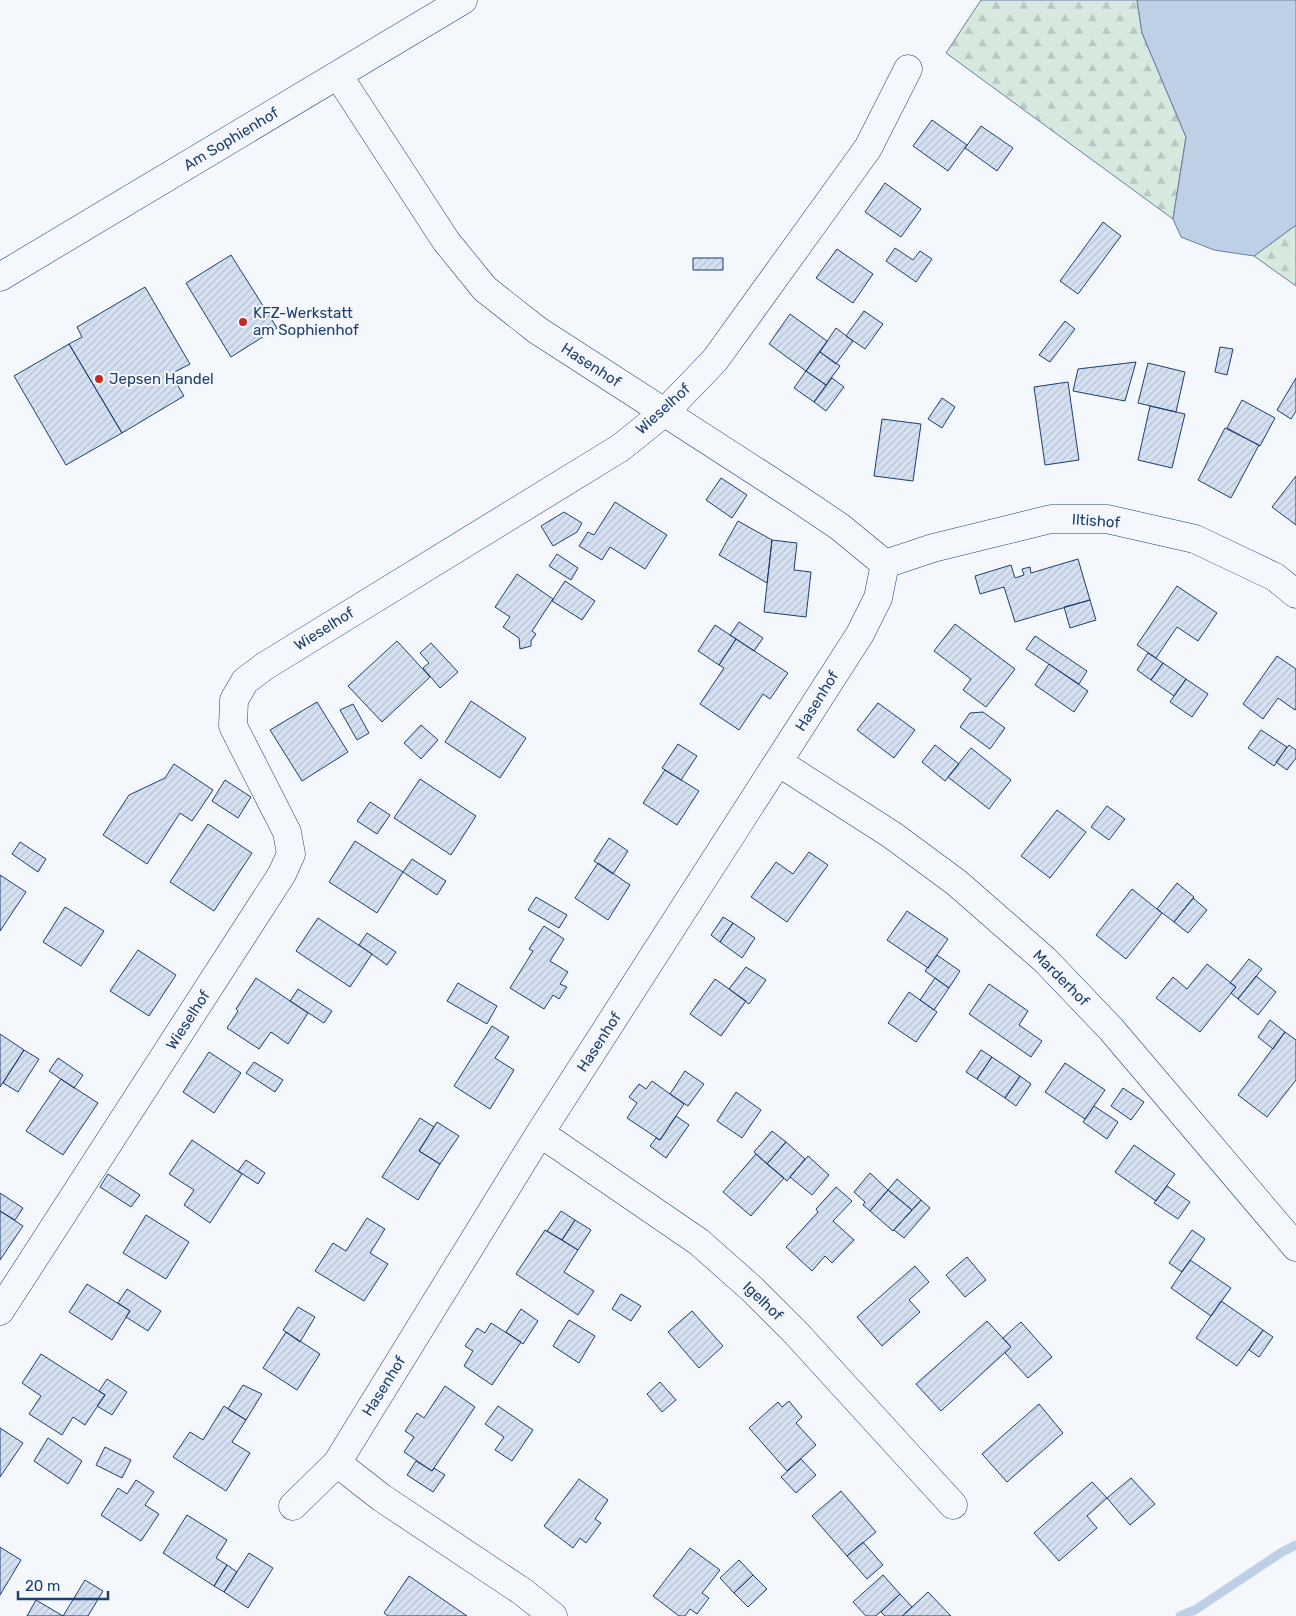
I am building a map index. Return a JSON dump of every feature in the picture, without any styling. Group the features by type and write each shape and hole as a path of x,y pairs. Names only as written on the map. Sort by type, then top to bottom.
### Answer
{"street":[{"name":"Am Sophienhof","path":"0,277 462,0"},
{"name":"Wieselhof","path":"0,1311 276,882 291,854 287,832 233,726 234,700 244,681 273,661 620,448 665,412 714,360 868,148 908,69"},
{"name":"Hasenhof","path":"293,1506 337,1463 540,1133 860,634 878,598 885,564 819,512 537,330 485,289 446,241 338,75"},
{"name":"Iltishof","path":"885,564 933,548 1051,519 1107,519 1195,539 1275,577 1296,594"},
{"name":"Marderhof","path":"778,762 892,835 957,883 1045,960 1110,1029 1296,1248"},
{"name":"Igelhof","path":"540,1133 699,1242 752,1289 796,1333 953,1505"},
{"path":"337,1463 382,1498 523,1592 553,1616"}],"green space":[{"path":"981,0 1137,0 1142,33 1186,137 1173,219 946,53"},
{"path":"1296,225 1296,286 1254,256"}],"water":[{"path":"1137,0 1296,0 1296,225 1254,256 1214,250 1181,237 1173,219 1186,137 1142,33"}],"building":[{"path":"932,120 967,145 948,171 913,146"},
{"path":"981,126 1013,148 997,171 965,148"},
{"path":"885,183 921,209 901,237 865,212"},
{"path":"1103,222 1121,236 1078,294 1060,281"},
{"path":"895,248 913,260 920,251 932,259 916,282 886,261"},
{"path":"837,249 873,274 853,303 816,278"},
{"path":"231,255 277,328 231,357 186,283"},
{"path":"693,258 723,258 723,270 693,270"},
{"path":"145,287 190,364 171,374 184,396 122,433 69,344 82,337 77,327"},
{"path":"864,311 883,324 865,349 846,336"},
{"path":"790,314 827,341 806,371 769,344"},
{"path":"1065,321 1075,329 1050,362 1039,355"},
{"path":"836,328 853,341 836,364 820,352"},
{"path":"69,344 122,433 66,465 14,376"},
{"path":"1220,347 1233,349 1227,375 1215,372"},
{"path":"820,352 840,366 826,385 806,371"},
{"path":"1136,362 1125,401 1073,391 1078,369"},
{"path":"1148,363 1185,372 1176,412 1138,403"},
{"path":"806,371 826,385 814,402 794,388"},
{"path":"832,378 844,387 826,411 814,402"},
{"path":"1296,378 1296,411 1291,419 1277,410"},
{"path":"1068,382 1079,460 1045,465 1034,387"},
{"path":"942,398 955,407 942,428 928,419"},
{"path":"1242,400 1275,418 1260,446 1227,428"},
{"path":"1150,406 1185,414 1172,468 1138,460"},
{"path":"882,419 921,424 913,481 874,476"},
{"path":"1225,428 1259,445 1231,498 1198,480"},
{"path":"1296,476 1296,525 1272,507"},
{"path":"721,478 747,495 732,518 706,500"},
{"path":"615,502 667,535 645,569 610,547 602,560 579,546 588,532 594,535"},
{"path":"564,512 582,523 577,532 553,546 541,526"},
{"path":"738,521 772,540 767,583 719,555"},
{"path":"772,540 797,543 794,570 811,572 806,617 764,612"},
{"path":"557,554 578,568 571,580 549,566"},
{"path":"1078,559 1090,600 1015,622 1004,587 980,594 975,576 1011,565 1015,578 1024,575 1022,569 1030,567 1031,573"},
{"path":"517,574 553,599 532,631 536,634 531,641 531,646 520,649 519,638 503,627 510,617 495,607"},
{"path":"565,581 595,601 582,620 552,601"},
{"path":"1177,586 1217,613 1198,641 1177,627 1156,658 1137,645"},
{"path":"1090,600 1096,620 1070,628 1064,607"},
{"path":"739,622 763,638 754,651 730,635"},
{"path":"955,624 1015,669 986,707 963,690 971,679 934,651"},
{"path":"715,625 736,639 719,665 698,651"},
{"path":"1035,636 1087,671 1079,684 1026,649"},
{"path":"736,639 788,673 770,699 763,694 739,730 700,704 724,668 719,665"},
{"path":"397,641 430,677 382,722 348,686"},
{"path":"431,643 458,672 440,688 423,668 429,663 420,653"},
{"path":"1148,653 1163,663 1151,680 1137,670"},
{"path":"1277,656 1296,669 1296,709 1278,698 1263,719 1243,704"},
{"path":"1163,663 1186,679 1174,696 1151,680"},
{"path":"1049,664 1088,691 1074,712 1035,685"},
{"path":"1186,679 1208,694 1192,717 1170,702"},
{"path":"471,701 526,738 500,778 445,742"},
{"path":"317,702 348,752 302,781 270,730"},
{"path":"878,703 915,730 894,758 857,730"},
{"path":"353,704 369,733 357,740 340,710"},
{"path":"983,712 1005,728 990,749 960,727 970,713"},
{"path":"421,725 438,740 421,759 404,743"},
{"path":"1261,730 1287,747 1274,766 1248,748"},
{"path":"678,744 697,756 681,780 662,768"},
{"path":"935,745 959,764 945,781 922,762"},
{"path":"1289,745 1296,750 1296,758 1287,770 1276,762"},
{"path":"971,748 1011,780 989,809 948,777"},
{"path":"174,764 213,790 192,821 180,813 147,864 103,835 129,795 165,778"},
{"path":"665,770 699,791 677,825 643,803"},
{"path":"420,779 476,816 451,855 394,818"},
{"path":"225,780 251,797 238,818 212,801"},
{"path":"370,802 390,815 377,834 357,821"},
{"path":"1107,806 1125,819 1109,840 1091,827"},
{"path":"1057,810 1086,832 1050,878 1021,856"},
{"path":"208,824 252,853 214,911 170,882"},
{"path":"609,838 628,851 613,874 594,861"},
{"path":"355,841 403,872 377,913 329,882"},
{"path":"20,842 46,859 38,872 12,854"},
{"path":"809,852 828,865 787,922 751,897 776,862 793,874"},
{"path":"412,859 446,881 437,895 403,872"},
{"path":"598,863 630,885 608,920 575,898"},
{"path":"0,875 26,892 0,931"},
{"path":"1177,883 1194,897 1174,922 1157,909"},
{"path":"1132,889 1162,913 1126,959 1096,935"},
{"path":"536,897 567,915 559,928 528,910"},
{"path":"1193,898 1207,910 1188,933 1174,922"},
{"path":"65,907 104,931 81,966 43,942"},
{"path":"907,911 948,939 928,968 887,940"},
{"path":"723,917 733,923 720,942 711,935"},
{"path":"318,918 372,954 350,987 296,951"},
{"path":"733,923 755,938 742,958 720,942"},
{"path":"544,926 564,939 550,961 568,972 560,984 567,987 559,999 553,995 544,1009 510,988 533,951 529,949"},
{"path":"367,933 396,952 387,965 359,945"},
{"path":"138,950 176,975 149,1016 110,991"},
{"path":"937,955 960,971 949,988 925,971"},
{"path":"1249,959 1262,969 1238,999 1231,993 1236,987 1230,983"},
{"path":"1207,964 1236,987 1200,1032 1156,998 1173,977 1187,989"},
{"path":"746,967 766,980 749,1004 729,989"},
{"path":"1256,976 1276,992 1258,1015 1238,999"},
{"path":"256,978 308,1013 288,1044 271,1032 259,1049 227,1028 238,1011 236,1009"},
{"path":"935,978 949,988 934,1010 920,1000"},
{"path":"715,979 746,1001 721,1036 690,1014"},
{"path":"458,983 497,1006 487,1024 447,1001"},
{"path":"989,984 1028,1011 1019,1025 1042,1041 1031,1057 969,1014"},
{"path":"298,989 332,1011 324,1023 290,1001"},
{"path":"909,992 937,1012 916,1042 888,1023"},
{"path":"1270,1020 1285,1032 1273,1049 1258,1037"},
{"path":"492,1026 509,1037 495,1058 514,1070 490,1109 454,1086"},
{"path":"1285,1032 1296,1040 1296,1080 1267,1117 1238,1095"},
{"path":"0,1034 24,1050 0,1087"},
{"path":"24,1050 39,1059 18,1092 3,1083"},
{"path":"981,1050 992,1057 977,1079 966,1072"},
{"path":"209,1052 241,1073 214,1113 183,1092"},
{"path":"992,1057 1020,1076 1005,1098 977,1079"},
{"path":"58,1058 83,1075 74,1088 49,1071"},
{"path":"254,1062 283,1080 275,1092 246,1073"},
{"path":"1065,1063 1105,1090 1085,1119 1045,1092"},
{"path":"685,1071 704,1084 688,1106 670,1094"},
{"path":"1020,1076 1031,1084 1016,1106 1005,1098"},
{"path":"61,1079 98,1103 63,1155 26,1131"},
{"path":"652,1081 684,1104 660,1140 627,1118 637,1103 629,1097 639,1084 646,1089"},
{"path":"1123,1088 1144,1102 1131,1120 1111,1106"},
{"path":"736,1092 761,1110 742,1138 717,1121"},
{"path":"1094,1106 1118,1122 1107,1139 1083,1122"},
{"path":"676,1116 689,1125 666,1158 650,1146 656,1138 660,1140"},
{"path":"420,1118 434,1127 419,1151 440,1164 418,1200 382,1177"},
{"path":"437,1122 459,1136 440,1164 419,1151"},
{"path":"772,1131 786,1142 767,1164 754,1152"},
{"path":"192,1140 242,1174 210,1223 184,1205 194,1190 169,1174"},
{"path":"786,1142 805,1159 787,1181 767,1164"},
{"path":"1134,1145 1175,1174 1156,1201 1115,1172"},
{"path":"756,1154 784,1178 751,1216 723,1192"},
{"path":"808,1156 829,1175 812,1195 790,1177"},
{"path":"246,1160 265,1173 258,1184 238,1171"},
{"path":"870,1173 888,1190 870,1211 863,1205 865,1202 854,1192"},
{"path":"108,1174 140,1195 131,1207 100,1187"},
{"path":"897,1179 921,1200 912,1210 888,1190"},
{"path":"1167,1186 1190,1202 1178,1219 1154,1203"},
{"path":"836,1187 852,1201 833,1221 854,1240 832,1263 825,1256 812,1271 786,1247 818,1212 816,1209"},
{"path":"888,1190 912,1210 893,1231 870,1211"},
{"path":"0,1193 23,1208 15,1220 0,1211"},
{"path":"921,1200 930,1208 904,1238 894,1230"},
{"path":"0,1211 23,1226 0,1260"},
{"path":"561,1211 575,1220 562,1240 547,1231"},
{"path":"146,1215 189,1242 166,1279 123,1253"},
{"path":"367,1218 385,1229 370,1253 388,1264 364,1301 315,1271 333,1243 346,1251"},
{"path":"575,1220 591,1230 578,1250 562,1240"},
{"path":"545,1230 578,1250 564,1272 594,1291 578,1315 516,1274"},
{"path":"1192,1230 1205,1239 1182,1272 1169,1263"},
{"path":"967,1257 986,1280 965,1297 946,1275"},
{"path":"1190,1260 1231,1288 1211,1316 1171,1288"},
{"path":"915,1266 929,1282 909,1300 920,1312 882,1346 857,1317"},
{"path":"87,1284 130,1311 112,1340 69,1312"},
{"path":"127,1289 161,1311 148,1331 126,1317 130,1311 118,1303"},
{"path":"621,1294 641,1306 631,1321 612,1309"},
{"path":"1221,1301 1263,1330 1237,1366 1196,1338"},
{"path":"298,1307 315,1317 300,1342 283,1330"},
{"path":"521,1309 538,1321 523,1344 506,1332"},
{"path":"692,1311 723,1346 699,1368 668,1332"},
{"path":"569,1320 595,1336 579,1363 553,1346"},
{"path":"987,1321 1011,1347 941,1411 916,1384"},
{"path":"1021,1322 1052,1357 1028,1378 1005,1353 1011,1347 1003,1338"},
{"path":"491,1323 521,1342 492,1385 464,1366 473,1351 465,1346 477,1328 485,1333"},
{"path":"1263,1330 1273,1337 1259,1357 1249,1350"},
{"path":"286,1332 320,1354 297,1390 263,1368"},
{"path":"41,1354 105,1395 85,1425 73,1417 62,1435 29,1414 41,1396 22,1383"},
{"path":"107,1379 127,1392 112,1415 97,1406 105,1395 99,1391"},
{"path":"660,1382 676,1400 662,1412 647,1394"},
{"path":"243,1385 262,1394 246,1420 228,1409"},
{"path":"445,1386 475,1407 432,1471 404,1452 414,1437 405,1431 417,1413 424,1418"},
{"path":"789,1401 802,1417 796,1423 816,1445 787,1471 749,1428 778,1402 782,1407"},
{"path":"1039,1404 1063,1433 1007,1482 982,1454"},
{"path":"224,1406 246,1420 232,1442 250,1453 226,1491 173,1457 190,1432 203,1440"},
{"path":"498,1406 533,1430 512,1461 495,1450 504,1437 485,1424"},
{"path":"0,1428 23,1443 0,1477"},
{"path":"48,1438 82,1461 68,1484 34,1461"},
{"path":"105,1447 131,1460 122,1478 96,1465"},
{"path":"801,1459 816,1475 796,1493 781,1477"},
{"path":"416,1461 432,1471 434,1468 445,1475 433,1492 407,1475"},
{"path":"1131,1478 1155,1504 1130,1525 1107,1498"},
{"path":"579,1479 608,1500 595,1519 601,1523 586,1543 580,1538 573,1548 544,1526"},
{"path":"136,1480 154,1492 145,1505 159,1514 141,1541 101,1515 118,1488 127,1494"},
{"path":"1092,1482 1107,1498 1087,1516 1097,1528 1059,1561 1034,1533"},
{"path":"841,1491 876,1532 847,1556 812,1516"},
{"path":"187,1515 227,1540 216,1558 227,1565 214,1586 163,1553"},
{"path":"863,1542 883,1565 867,1579 847,1556"},
{"path":"0,1547 21,1560 0,1595"},
{"path":"690,1548 720,1570 702,1593 709,1598 697,1614 690,1609 685,1616 679,1616 653,1596"},
{"path":"249,1553 273,1568 248,1608 224,1592"},
{"path":"739,1560 753,1575 734,1593 720,1578"},
{"path":"227,1565 237,1572 224,1592 214,1586"},
{"path":"753,1575 767,1589 748,1607 734,1593"},
{"path":"883,1575 900,1594 876,1616 866,1616 853,1602"},
{"path":"409,1576 467,1616 388,1616 384,1613"},
{"path":"85,1580 103,1591 88,1616 63,1616"},
{"path":"928,1592 951,1616 902,1616 912,1607"},
{"path":"900,1594 912,1607 902,1616 885,1616 881,1612"},
{"path":"36,1600 63,1616 27,1616"}],"waterway":[{"path":"1180,1616 1195,1610 1282,1552 1296,1545"}],"place":[{"name":"KFZ-Werkstatt am Sophienhof","path":"243,322"},
{"name":"Jepsen Handel","path":"99,379"}]}
